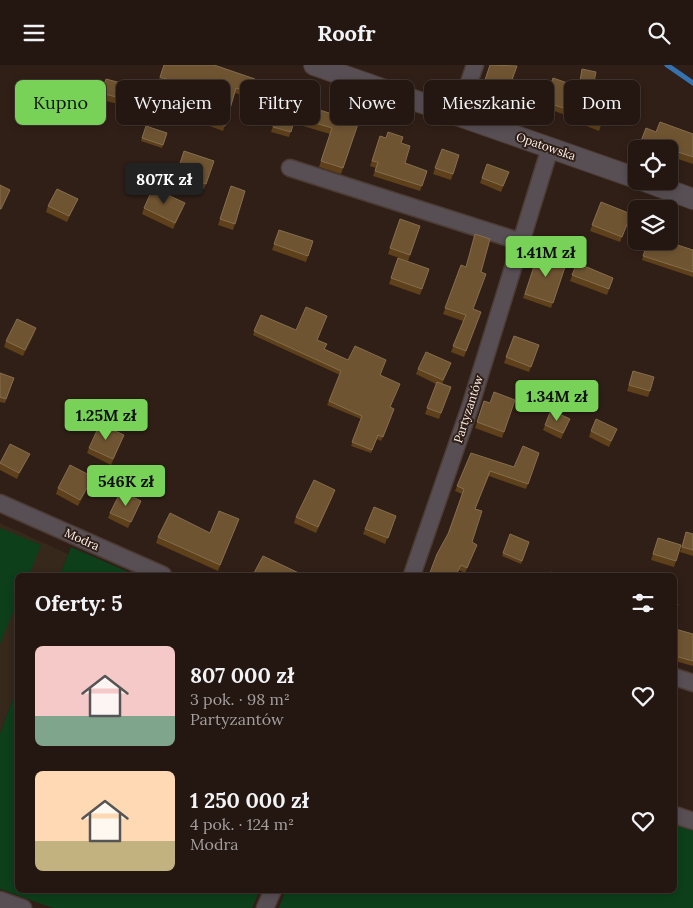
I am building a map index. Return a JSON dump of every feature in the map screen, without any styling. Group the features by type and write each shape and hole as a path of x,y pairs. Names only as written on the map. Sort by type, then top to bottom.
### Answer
{"street":[{"name":"Opatowska","path":"314,65 424,103"},
{"path":"470,80 475,65"},
{"name":"Opatowska","path":"487,125 628,176"},
{"name":"Partyzantów","path":"413,573 470,407 550,147"},
{"path":"290,168 522,242"},
{"path":"668,190 693,199"},
{"name":"Modra","path":"0,503 158,573"},
{"path":"677,678 693,683"},
{"path":"677,816 693,821"},
{"path":"265,908 272,893"},
{"path":"0,900 23,908"}],"shaded area":[{"path":"0,523 68,554 61,573 15,573 15,693 0,734"}],"green space":[{"path":"0,528 41,545 30,573 15,573 15,607 0,644"},
{"path":"71,547 130,573 61,573"},
{"path":"15,693 15,893 259,893 252,908 53,908 0,889 0,734"},
{"path":"677,825 693,831 693,908 279,908 285,893 677,893"}],"building":[{"path":"164,65 214,65 255,79 240,80 240,89 236,88 230,109 230,80 169,80 160,77"},
{"path":"490,65 517,66 512,80 485,80"},
{"path":"582,69 596,72 594,80 580,80"},
{"path":"553,78 564,82 564,108 554,105"},
{"path":"106,80 116,82 116,97 106,94"},
{"path":"320,110 330,113 330,125 358,125 343,168 321,161 332,128 320,124"},
{"path":"660,122 693,134 693,157 678,152 678,140 641,140 646,128 656,132"},
{"path":"274,125 293,125 291,132 273,127"},
{"path":"146,126 167,133 163,145 142,138"},
{"path":"388,132 403,137 401,143 410,146 405,163 427,171 422,186 375,171 378,162 372,161 380,136 386,138"},
{"path":"442,149 459,155 453,174 435,168"},
{"path":"184,151 214,161 206,184 177,173"},
{"path":"487,164 509,172 503,186 482,178"},
{"path":"0,185 10,190 1,209 0,209"},
{"path":"231,186 245,191 235,224 220,219"},
{"path":"153,188 185,203 175,223 144,208"},
{"path":"57,189 78,199 69,216 48,206"},
{"path":"601,202 628,213 628,222 622,237 592,225"},
{"path":"400,219 420,226 410,255 390,248"},
{"path":"279,230 313,241 308,256 274,244"},
{"path":"475,234 490,239 481,272 486,274 473,309 481,312 466,351 453,346 466,315 445,308 461,265 466,267"},
{"path":"678,245 693,250 693,272 643,256 645,250 678,250"},
{"path":"539,251 566,264 553,303 525,294"},
{"path":"398,258 429,269 422,289 391,278"},
{"path":"577,263 613,278 609,289 572,275"},
{"path":"306,307 327,316 317,340 327,344 324,349 348,360 355,346 386,360 380,375 400,384 390,407 394,409 383,437 378,435 372,450 352,442 362,416 329,401 341,371 254,331 261,315 296,330"},
{"path":"17,319 36,328 25,350 6,341"},
{"path":"514,336 539,345 531,367 506,357"},
{"path":"426,352 451,363 443,380 418,369"},
{"path":"633,371 654,377 650,391 629,385"},
{"path":"0,373 14,378 6,399 0,397"},
{"path":"437,382 451,387 441,413 427,408"},
{"path":"494,392 515,400 504,432 477,422 484,401 490,403"},
{"path":"551,410 570,419 563,433 545,425"},
{"path":"596,419 617,429 611,441 591,431"},
{"path":"100,424 124,435 113,459 89,448"},
{"path":"10,444 30,454 19,473 0,463"},
{"path":"523,446 539,453 528,484 490,471 475,509 482,511 472,542 477,545 467,568 461,565 457,573 430,573 437,554 449,532 464,489 457,486 471,453 514,467"},
{"path":"70,465 93,477 80,500 58,488"},
{"path":"314,480 335,490 318,527 296,517"},
{"path":"121,491 141,501 131,522 110,513"},
{"path":"374,507 396,516 388,538 365,529"},
{"path":"219,511 239,519 220,565 158,537 170,513 210,533"},
{"path":"686,532 693,534 693,550 682,547"},
{"path":"510,534 529,542 522,561 503,553"},
{"path":"658,538 681,545 676,561 653,554"},
{"path":"263,556 299,573 254,573"},
{"path":"677,630 693,634 693,661 677,657"}],"waterway":[{"path":"667,65 693,83"}]}
